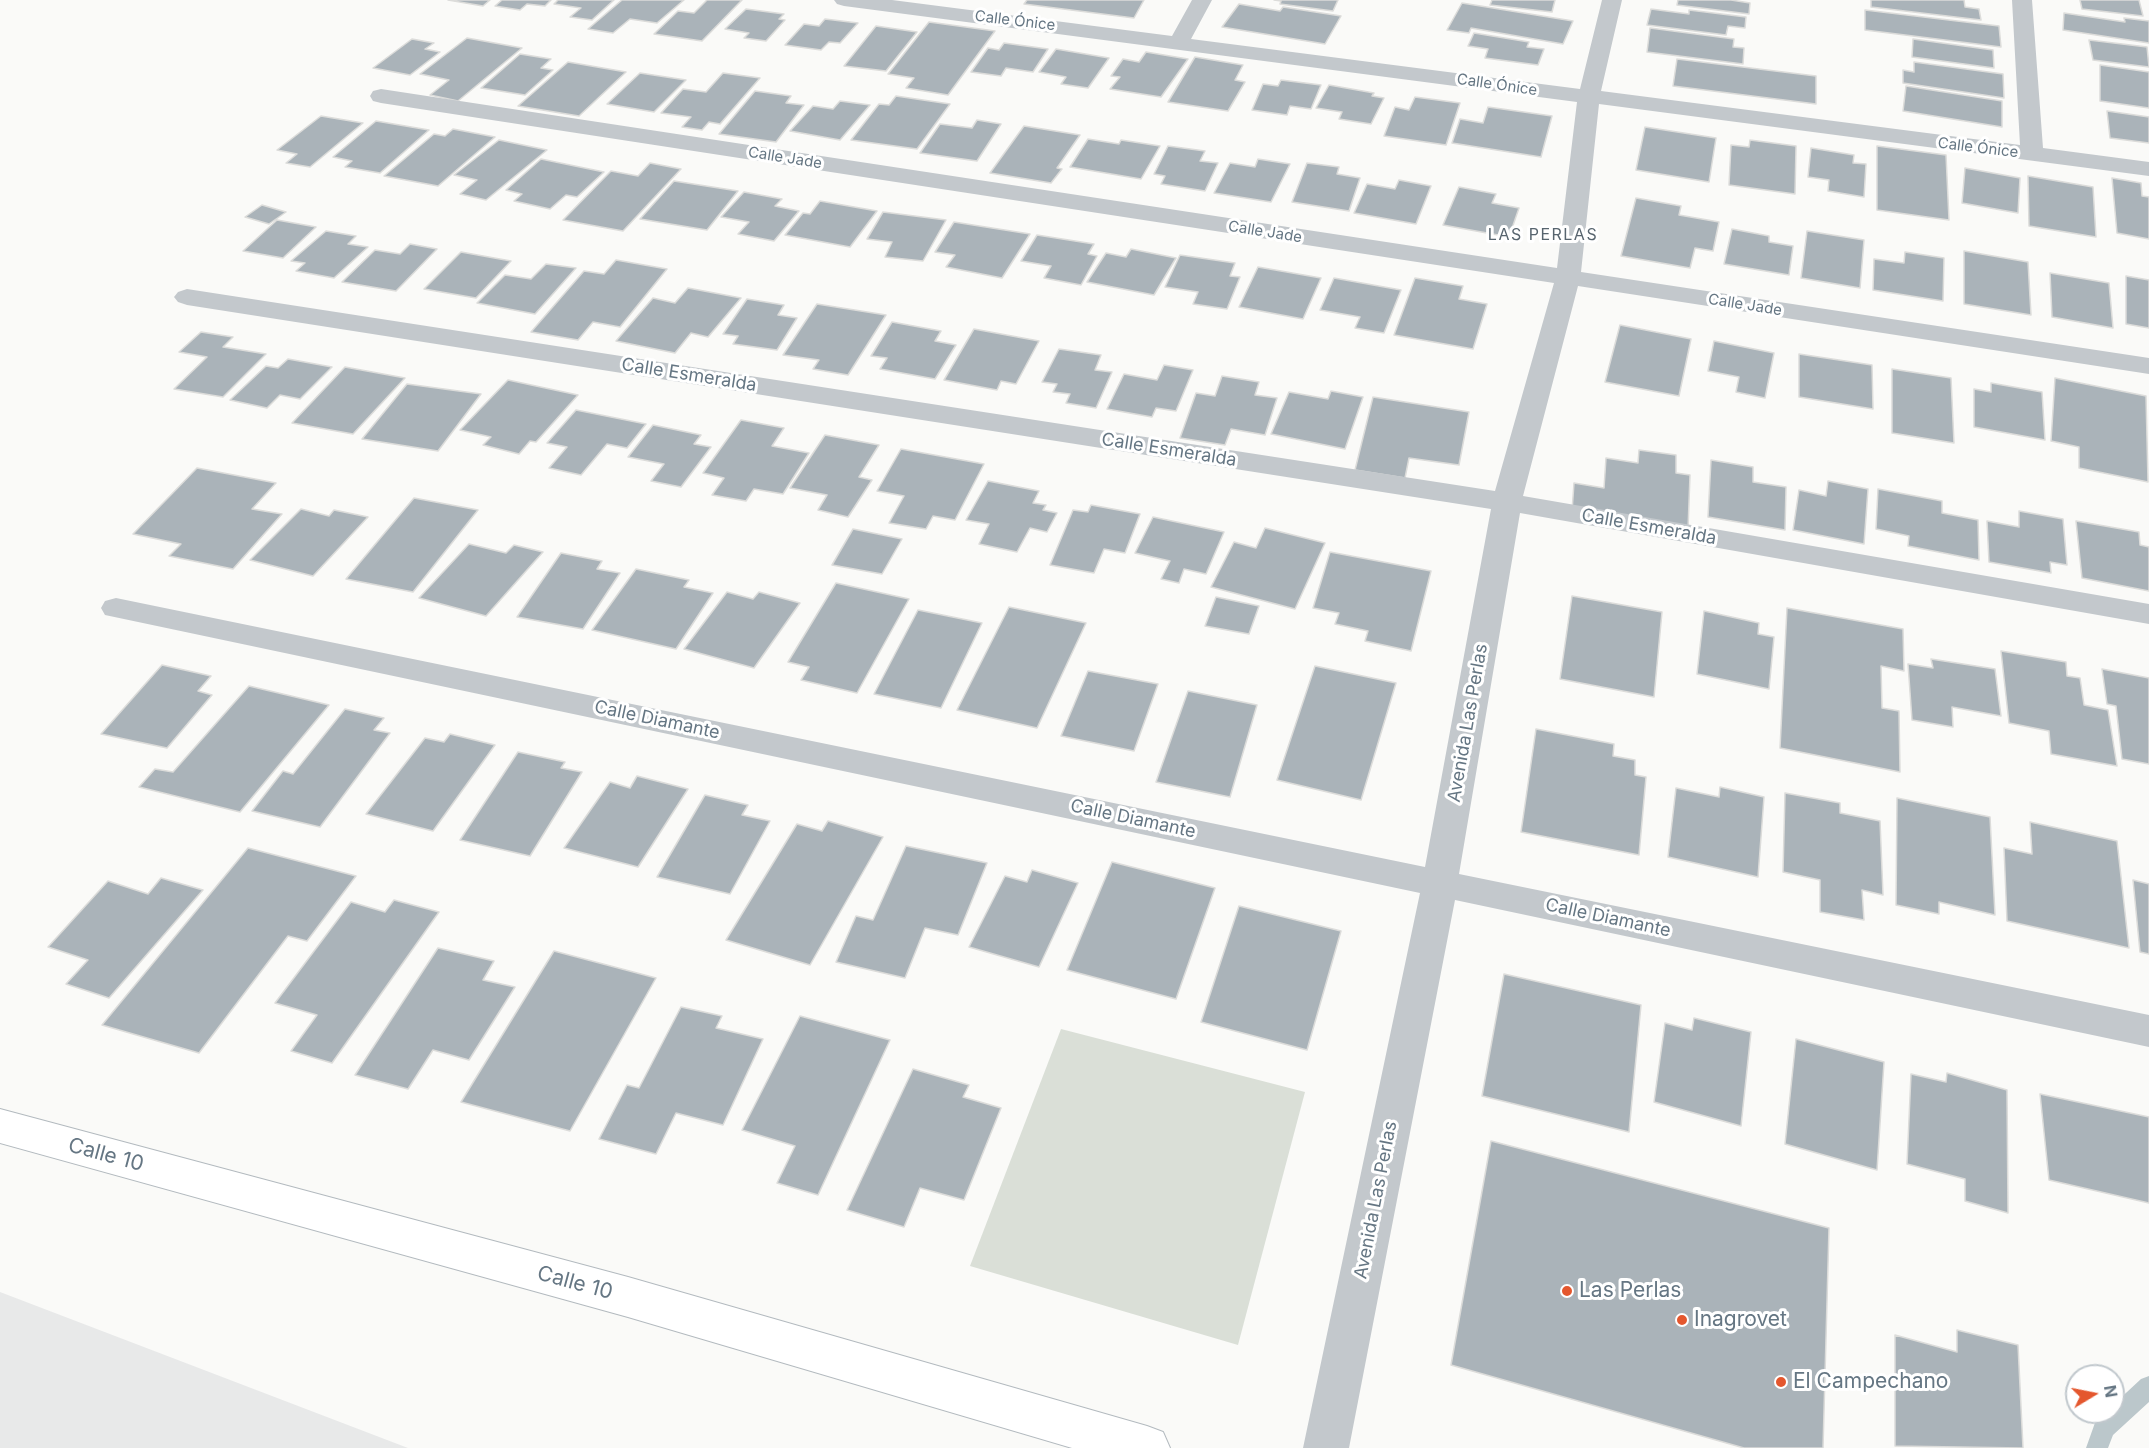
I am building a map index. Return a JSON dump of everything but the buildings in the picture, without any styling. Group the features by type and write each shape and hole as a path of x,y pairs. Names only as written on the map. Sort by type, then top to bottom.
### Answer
{"main road":[{"name":"Calle 10","path":"0,1126 628,1297 1147,1448"}],"street":[{"name":"Calle Ónice","path":"844,0 2149,169"},
{"path":"1179,42 1202,0"},
{"name":"Avenida Las Perlas","path":"1326,1448 1440,883 1507,502 1568,278 1589,97 1612,0"},
{"path":"2022,0 2032,155"},
{"name":"Calle Jade","path":"381,96 2149,366"},
{"name":"Calle Esmeralda","path":"187,297 1507,502 2149,614"},
{"name":"Calle Diamante","path":"116,608 2149,1031"}],"shaded area":[{"path":"1061,1029 1305,1092 1238,1345 970,1266"},
{"path":"0,1292 408,1448 0,1448"}],"waterway":[{"path":"2097,1448 2104,1428 2149,1387"}],"place":[{"name":"Las Perlas","path":"1567,1291"},
{"name":"Inagrovet","path":"1682,1320"},
{"name":"El Campechano","path":"1781,1382"}],"district":[{"name":"LAS PERLAS","path":"1543,235"}]}
